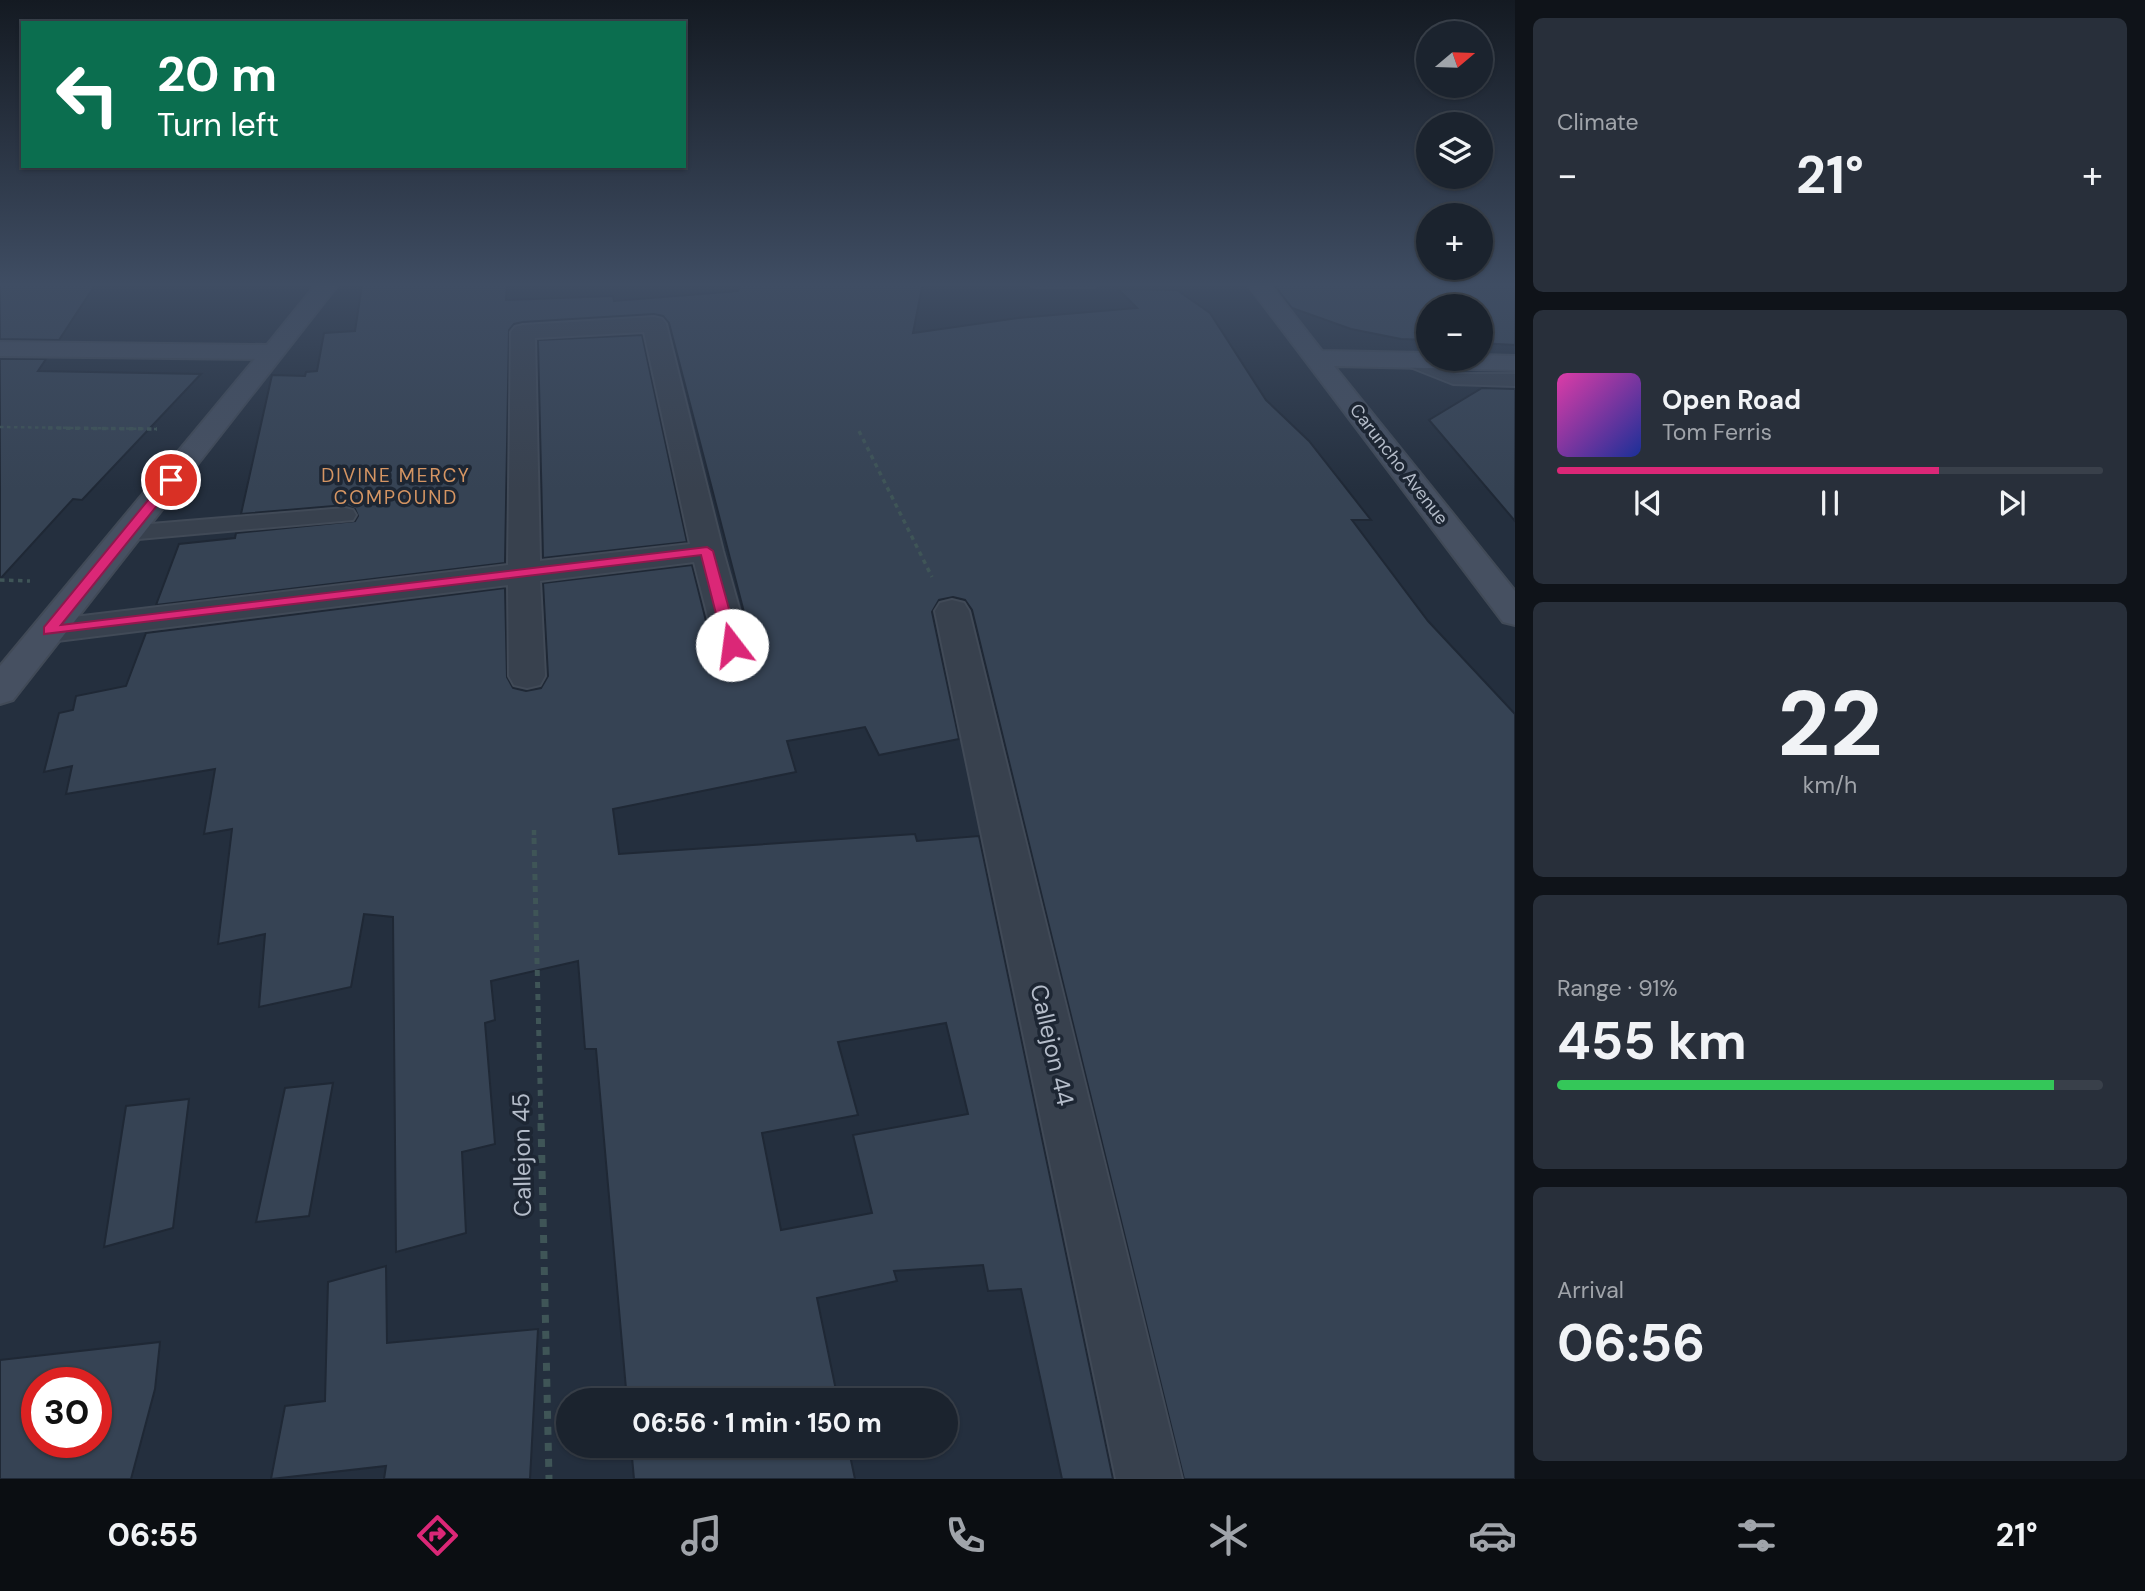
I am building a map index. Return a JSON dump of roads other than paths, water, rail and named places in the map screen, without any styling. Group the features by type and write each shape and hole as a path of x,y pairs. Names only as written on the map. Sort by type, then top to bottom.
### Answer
{"street":[{"path":"186,351 276,352"},
{"path":"523,351 527,676"},
{"path":"660,351 732,645"},
{"name":"Caruncho Avenue","path":"1311,351 1515,614"},
{"path":"0,691 276,352"},
{"path":"1317,358 1515,363"},
{"path":"49,631 707,551"},
{"name":"Callejon 44","path":"952,611 1149,1479"}],"lane":[{"path":"1411,361 1453,379 1515,380"},
{"path":"127,533 345,515"}],"district":[{"name":"DIVINE MERCY COMPOUND","path":"396,486"}]}
